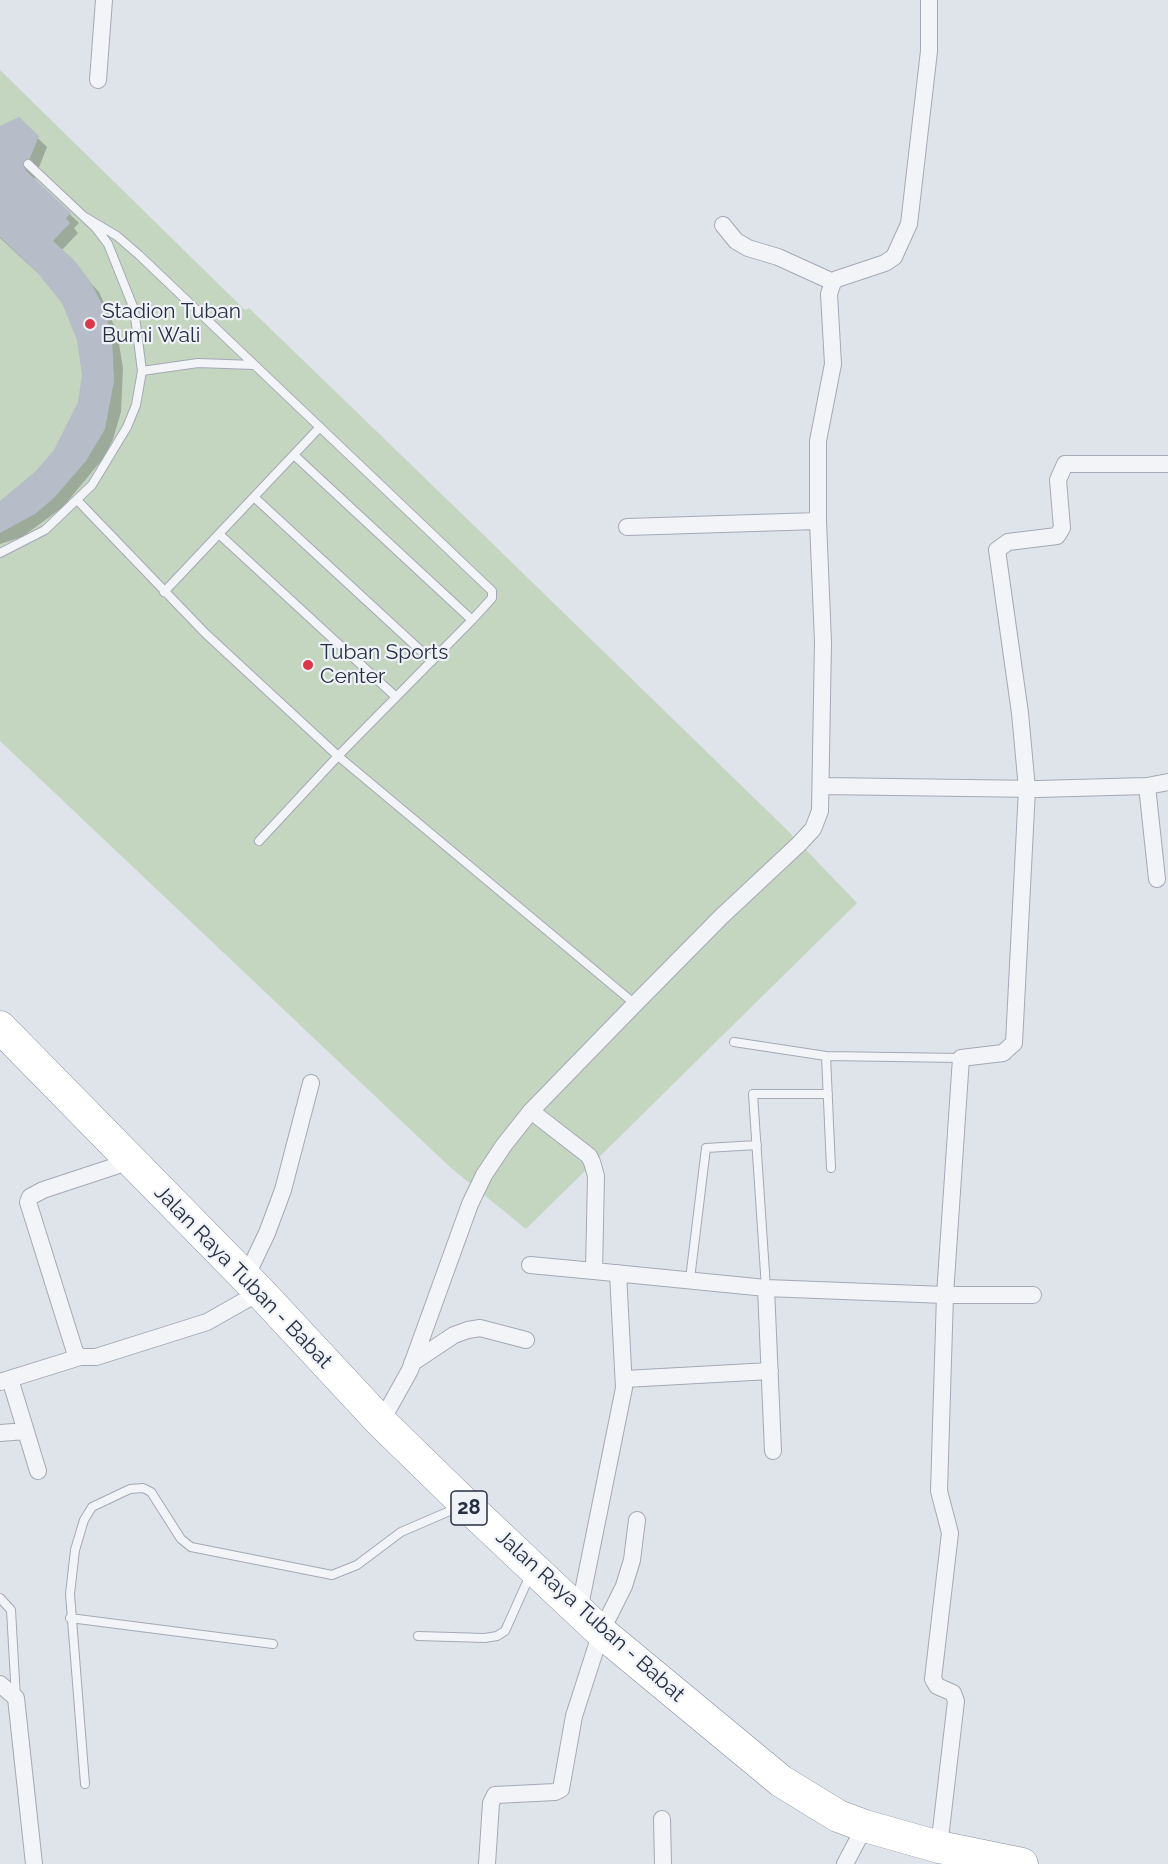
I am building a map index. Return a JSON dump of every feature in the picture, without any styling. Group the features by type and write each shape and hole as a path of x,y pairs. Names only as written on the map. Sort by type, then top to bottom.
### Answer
{"highway":[{"name":"Jalan Raya Tuban - Babat","path":"0,1027 253,1284 381,1422 465,1504 590,1622 781,1781 838,1816 865,1826 939,1847 1011,1863"}],"street":[{"path":"98,80 104,0"},
{"path":"723,225 736,240 748,248 778,256 833,282 885,263 894,257 909,224 930,51 929,0"},
{"path":"381,1422 402,1387 442,1276 484,1175 531,1111 635,1004 813,829 820,811 822,786 823,642 818,521 818,441 833,364 829,294 833,282"},
{"path":"939,1847 956,1701 953,1694 937,1686 933,1679 950,1533 939,1491 945,1295 961,1058 1003,1053 1014,1043 1027,789 1020,713 998,550 1008,542 1057,536 1062,528 1058,480 1065,464 1168,464"},
{"path":"627,527 818,521"},
{"path":"822,786 1027,789 1147,786 1168,782"},
{"path":"1147,786 1157,879"},
{"path":"38,1471 26,1431 5,1381 80,1357 96,1357 207,1322 253,1284 267,1233 283,1190 311,1083"},
{"path":"531,1111 589,1156 592,1162 596,1176 594,1271"},
{"path":"80,1357 75,1352 28,1202 30,1197 43,1190 130,1161"},
{"path":"530,1265 766,1288 945,1295 1033,1295"},
{"path":"487,1864 491,1803 495,1795 555,1792 561,1789 590,1622 625,1379 618,1273"},
{"path":"766,1288 773,1451"},
{"path":"412,1363 454,1335 468,1330 480,1328 526,1340"},
{"path":"625,1379 770,1371"},
{"path":"0,1433 26,1431"},
{"path":"590,1622 624,1586 632,1560 637,1521"},
{"path":"0,1684 16,1698 34,1864"},
{"path":"662,1819 663,1864"},
{"path":"846,1864 865,1826"}],"lane":[{"path":"0,553 45,530 78,501 104,468 122,437 136,405 142,371 137,327 129,291 108,244 85,217 28,164"},
{"path":"85,217 133,249 490,588 492,598 338,756 259,841"},
{"path":"142,371 198,363 254,365"},
{"path":"164,592 320,428"},
{"path":"294,455 471,620"},
{"path":"254,497 432,661"},
{"path":"78,501 164,592 338,756 635,1004"},
{"path":"219,534 396,697"},
{"path":"734,1042 826,1056 961,1058"},
{"path":"826,1056 831,1168"},
{"path":"766,1288 753,1094 828,1094"},
{"path":"690,1279 706,1148 757,1145"},
{"path":"85,1784 70,1617 75,1550 84,1520 92,1507 130,1489 143,1488 152,1492 181,1539 191,1547 332,1575 357,1565 401,1532 465,1504"},
{"path":"418,1636 486,1638 497,1636 505,1631 533,1567"},
{"path":"0,1598 11,1610 16,1698"},
{"path":"70,1617 273,1644"}],"green space":[{"name":"Tuban Sports Center","path":"0,70 245,310 249,308 461,513 787,830 857,903 526,1229 451,1168 0,741"}],"building":[{"name":"Stadion Tuban Bumi Wali","path":"19,117 39,136 25,170 71,213 66,218 70,223 53,241 75,261 90,281 103,306 112,337 114,381 105,429 86,461 54,498 35,514 0,533 0,501 36,471 54,450 78,402 82,375 77,340 62,303 36,271 0,237 0,126"}],"place":[{"name":"Stadion Tuban Bumi Wali","path":"90,324"},
{"name":"Tuban Sports Center","path":"308,665"}]}
